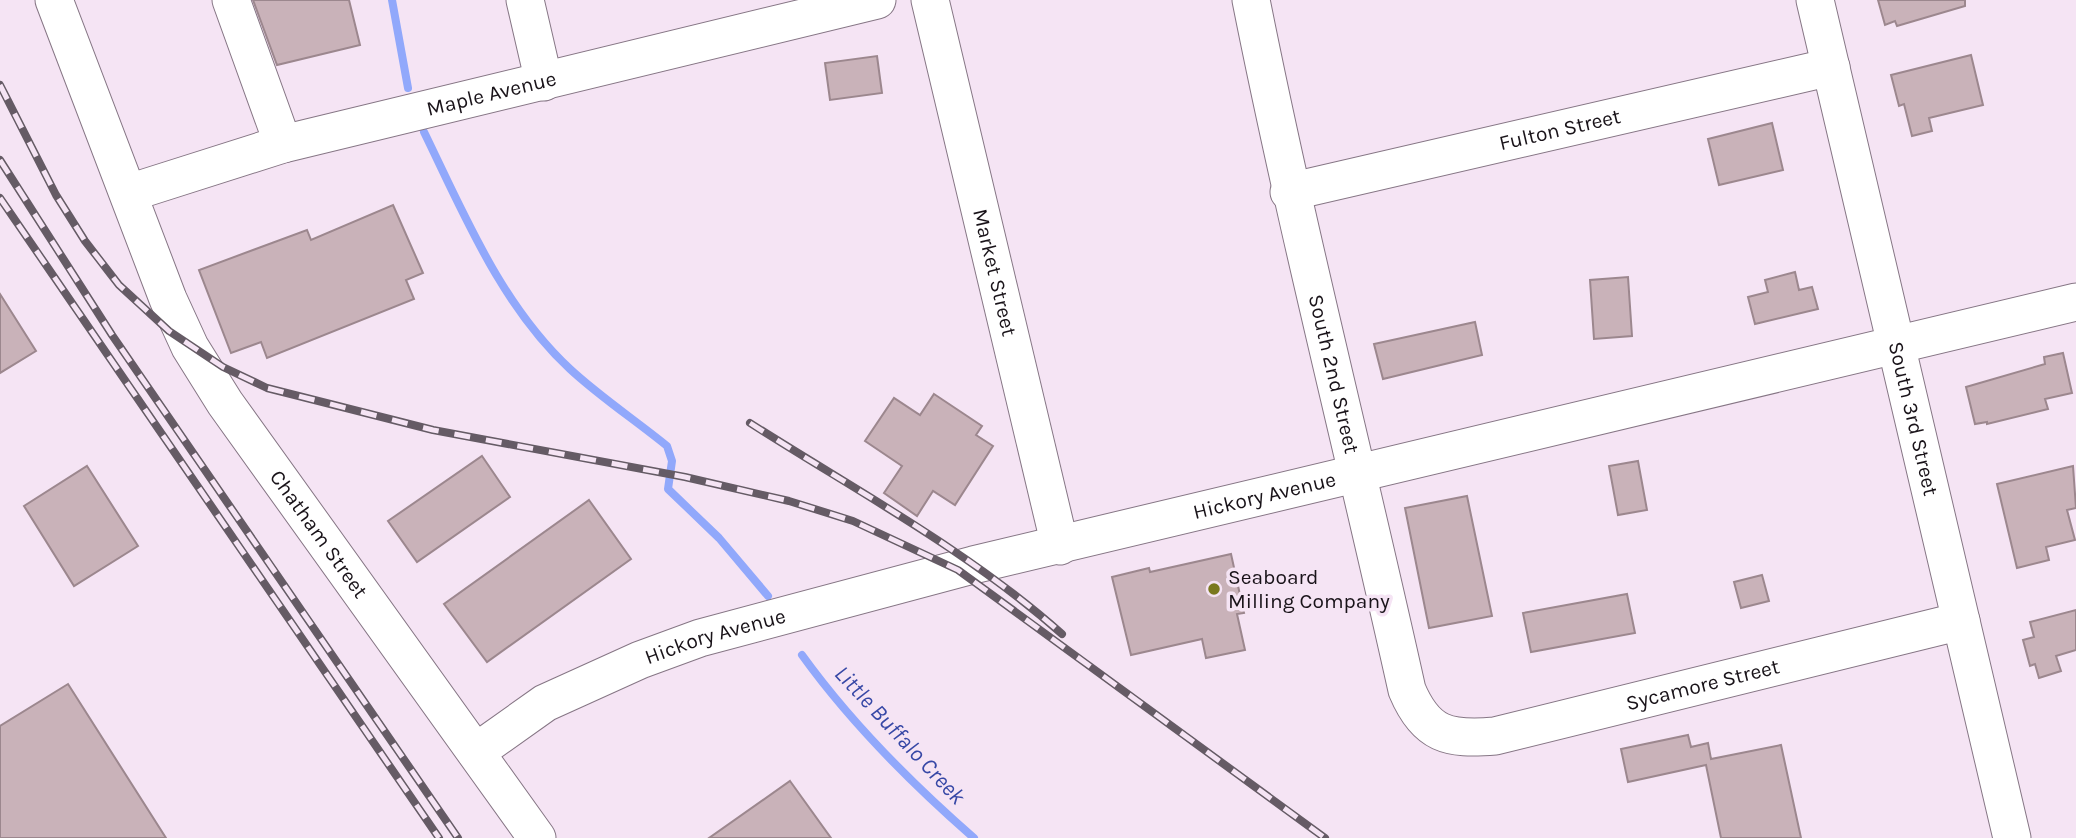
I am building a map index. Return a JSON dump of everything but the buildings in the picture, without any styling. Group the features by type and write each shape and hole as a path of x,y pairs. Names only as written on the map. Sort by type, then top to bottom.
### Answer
{"street":[{"name":"Chatham Street","path":"54,0 168,299 190,347 225,403 537,838"},
{"path":"231,0 283,144"},
{"path":"525,0 544,82"},
{"name":"Maple Avenue","path":"133,202 283,144 877,0"},
{"name":"Market Street","path":"930,0 1060,546"},
{"name":"South 2nd Street","path":"1251,0 1289,192 1358,471 1406,690 1414,708 1427,724 1443,734"},
{"name":"South 3rd Street","path":"1815,0 2012,838"},
{"name":"Fulton Street","path":"1289,192 1831,67"},
{"name":"Hickory Avenue","path":"476,752 545,703 640,660 700,638 864,593 1358,471 2076,302"},
{"name":"Sycamore Street","path":"1443,734 1465,739 1495,736 1961,621"}],"waterway":[{"name":"Little Buffalo Creek","path":"392,0 408,88"},
{"name":"Little Buffalo Creek","path":"424,132 486,257 524,316 570,369 667,446 672,461 668,489 719,538 768,596"},
{"name":"Little Buffalo Creek","path":"802,655 841,705 883,751 927,796 974,838"}],"railway":[{"path":"0,85 56,195 85,241 119,285 169,331 223,367 267,388 433,430 685,477 789,501 853,521 958,570 1325,838"},
{"path":"0,160 112,335 458,838"},
{"path":"0,198 439,838"},
{"path":"750,423 950,548 989,575 1062,634"}],"place":[{"name":"Seaboard Milling Company","path":"1214,589"}]}
